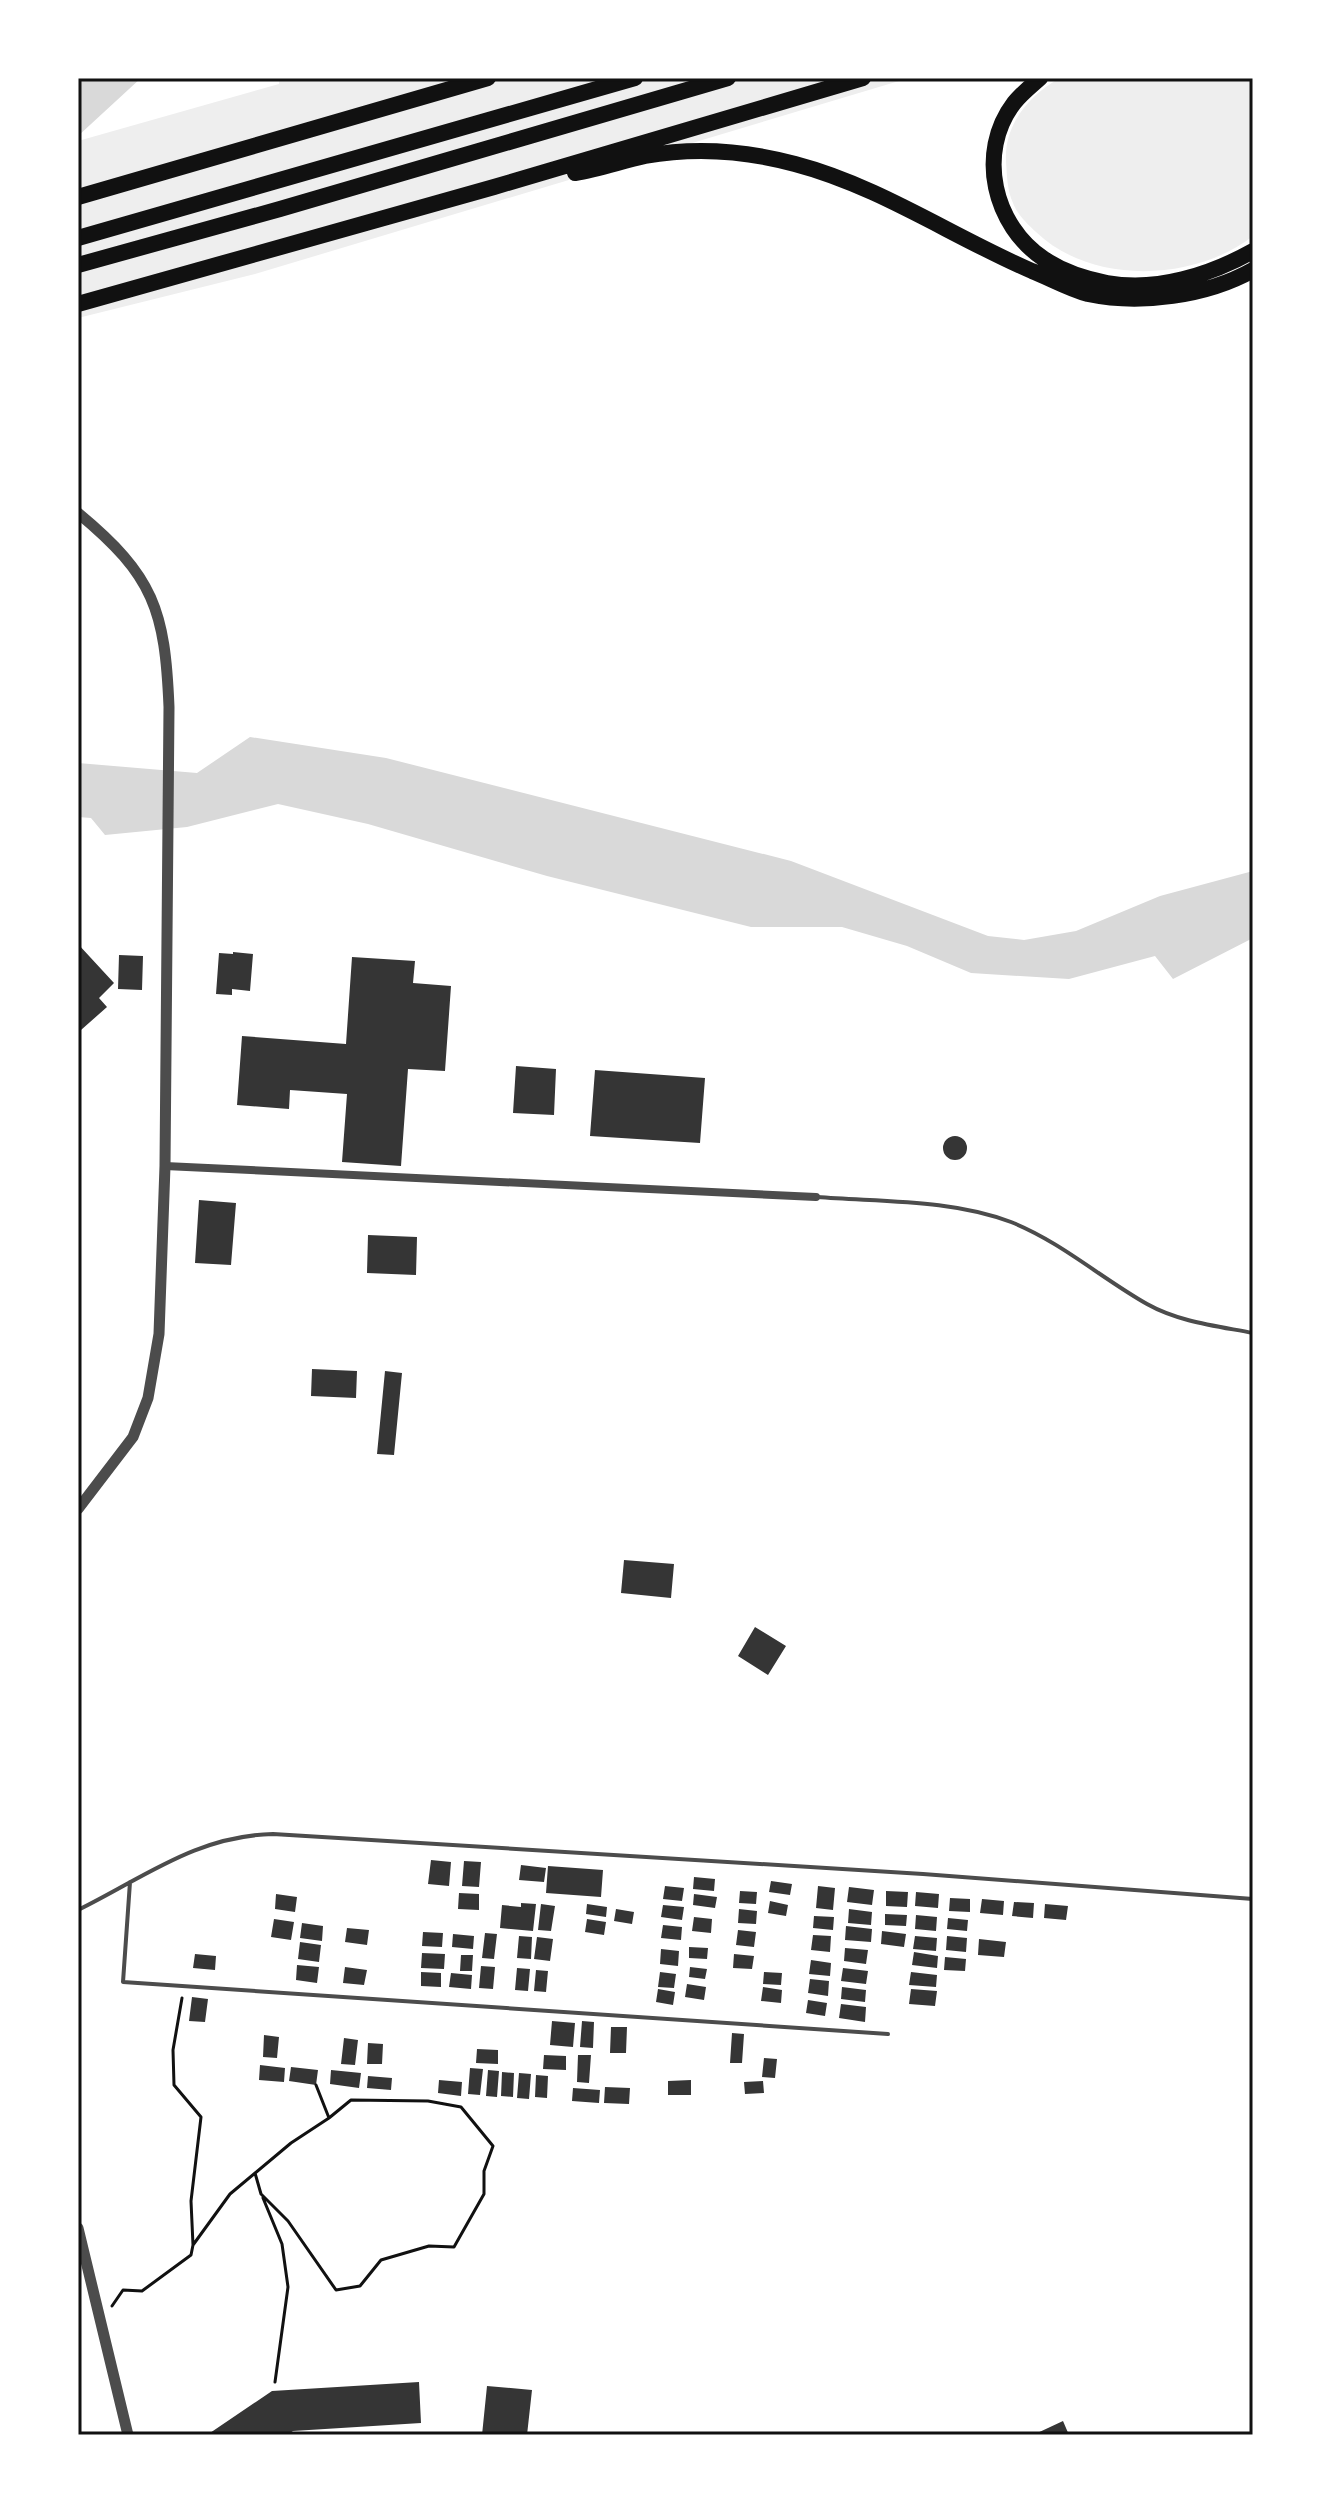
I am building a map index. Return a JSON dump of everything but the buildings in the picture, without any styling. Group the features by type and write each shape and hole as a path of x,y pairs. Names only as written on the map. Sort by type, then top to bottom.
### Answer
{"highway":[{"path":"78,197 488,78"},
{"path":"78,238 635,78"},
{"path":"78,265 296,205 728,78"},
{"path":"78,304 494,187 863,78"},
{"path":"1040,78 1014,103 1004,119 993,156 998,201 1009,222 1043,258 1086,286 1124,285 1161,282 1215,270 1253,251"},
{"path":"494,187 671,152 752,154 840,178 985,250 1127,298 1169,296 1209,287 1253,270"}],"street":[{"path":"78,513 109,539 154,601 163,632 169,707 163,1291 151,1388 133,1437 78,1509"},
{"path":"165,1166 816,1197"},
{"path":"78,2228 128,2435"}],"lane":[{"path":"816,1197 953,1207 1009,1221 1050,1240 1157,1309 1177,1318 1253,1333"},
{"path":"78,1910 209,1843 257,1834 923,1874 1253,1899"},
{"path":"130,1882 123,1982 888,2034"}],"path":[{"path":"101,2321 123,2290 142,2291 191,2255 191,2201 201,2117 174,2085 173,2073 173,2050 185,1986"},
{"path":"316,2085 329,2118"},
{"path":"193,2245 230,2194 291,2143 351,2100 428,2101 461,2107 493,2146 484,2171 484,2194 454,2247 429,2246 381,2260 360,2286 336,2290 288,2221 261,2194"},
{"path":"255,2173 282,2244 288,2287 275,2382"}],"shaded area":[{"path":"78,78 141,78 78,136"},
{"path":"279,78 909,78 255,274 78,318 78,141 279,84"},
{"path":"1060,78 1253,78 1253,236 1229,251 1202,262 1173,269 1143,271 1113,269 1085,261 1059,249 1036,232 1020,215 1011,198 1006,148 1021,112 1038,93"},
{"path":"250,737 386,758 791,861 988,936 1024,940 1076,931 1160,896 1253,871 1253,938 1173,979 1155,956 1069,979 971,973 907,946 842,927 751,927 547,876 368,824 278,804 187,827 105,835 91,818 78,817 78,763 197,773"}]}
